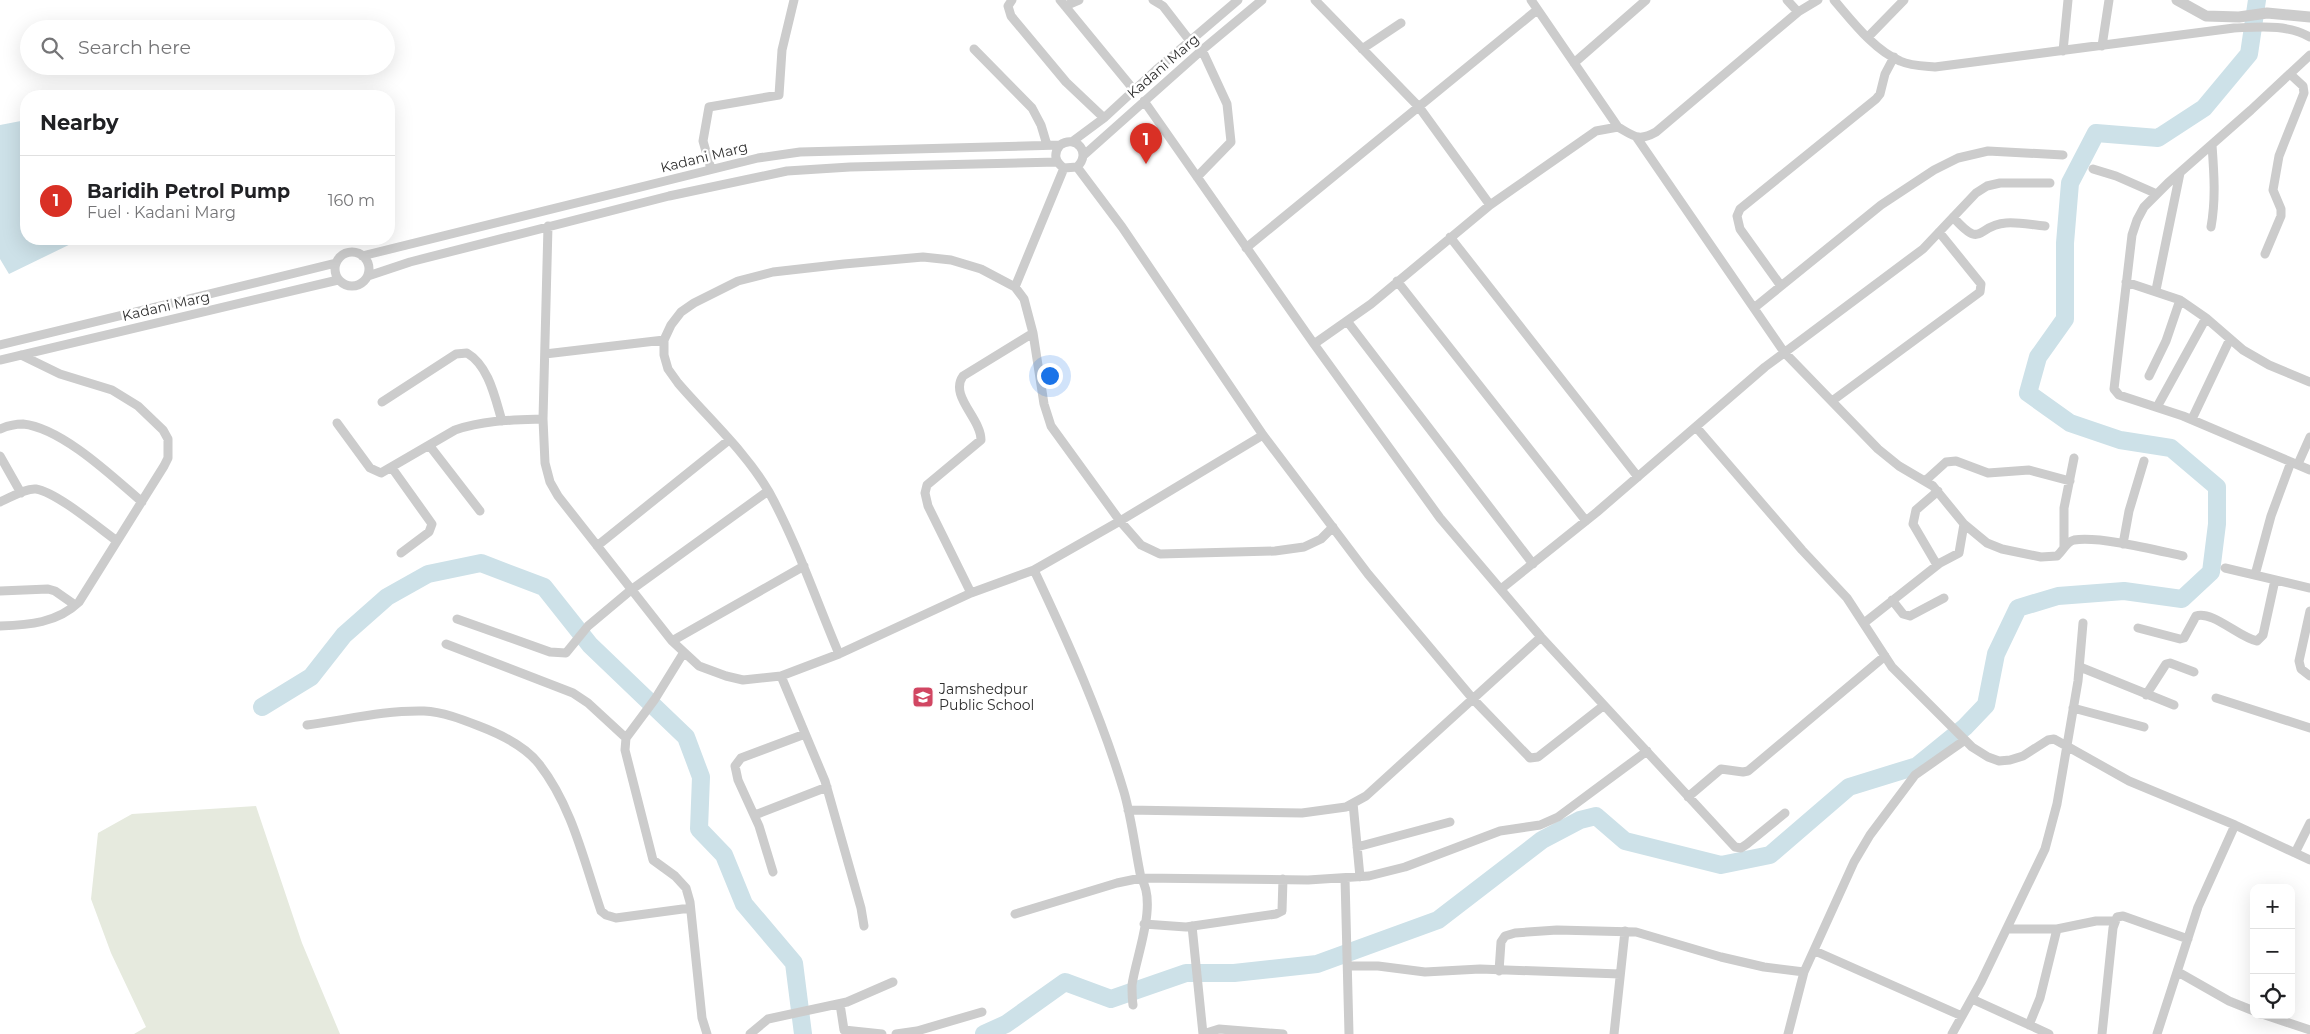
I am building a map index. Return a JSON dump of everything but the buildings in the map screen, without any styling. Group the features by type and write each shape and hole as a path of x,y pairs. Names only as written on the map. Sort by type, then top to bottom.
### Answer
{"street":[{"path":"711,169 703,141 709,107 779,95 782,50 794,0"},
{"path":"1012,0 1008,6 1011,16 1066,82 1104,118"},
{"path":"1079,0 1063,3 1134,90"},
{"path":"1153,0 1163,6 1190,41"},
{"name":"Kadani Marg","path":"1073,141 1104,118 1238,0"},
{"name":"Kadani Marg","path":"1084,155 1202,50 1262,0"},
{"path":"1315,0 1419,107 1490,205"},
{"path":"1531,0 1618,126 1637,138 1784,352 1878,449 1899,466 1938,491 1964,524 1987,544 2002,549 2050,557 2057,556 2064,547 2074,540 2105,541 2183,556"},
{"path":"1574,63 1646,0"},
{"path":"1787,0 1798,12"},
{"path":"1637,138 1645,138 1656,132 1798,12 1818,0"},
{"path":"1834,0 1868,37 1894,57 1916,66 1935,67 2234,28 2277,27 2302,33 2310,37"},
{"path":"1868,37 1904,0"},
{"path":"2063,51 2068,0"},
{"path":"2102,46 2109,0"},
{"path":"2182,1 2206,16 2239,17 2267,13 2310,16"},
{"path":"1246,248 1537,10"},
{"path":"1362,49 1401,23"},
{"path":"974,49 1032,108 1041,125 1047,145"},
{"path":"1197,177 1231,142 1227,104 1202,50"},
{"path":"2310,55 2180,172 2144,208 2137,220 2132,235 2114,389 2119,395 2192,419 2310,470"},
{"path":"1781,286 1740,229 1737,216 1740,209 1876,100 1880,94 1885,74 1894,57"},
{"path":"2265,254 2281,216 2281,209 2273,190 2279,156 2304,93 2303,86 2290,74"},
{"path":"1144,101 1314,344 1440,518 1541,637 1603,706 1735,847 1740,848 1747,844 1786,813"},
{"path":"1314,344 1347,321 1490,205 1596,131 1618,126"},
{"path":"1015,287 1061,165 1056,153 1060,145 1073,141 1081,146 1084,155 1077,166"},
{"name":"Kadani Marg","path":"362,256 758,158 800,152 1060,145"},
{"path":"2211,227 2215,182 2212,145"},
{"path":"1754,308 1881,205 1934,170 1958,158 1988,151 2063,155"},
{"path":"368,276 410,262 548,226 669,196 787,171 850,166 1077,166"},
{"path":"1077,166 1122,227 1263,435 1368,574 1473,699 1530,758 1534,759 1603,706"},
{"path":"2093,169 2116,176 2157,194"},
{"path":"2156,290 2180,172"},
{"path":"1501,589 1586,521 1765,367 1923,249 1976,193 1987,186 2000,183 2050,183"},
{"path":"1953,217 1966,232 1974,234 2006,223 2045,226"},
{"path":"548,226 543,419 545,462 550,482 672,641 699,666 726,676 744,680 781,676 839,654 971,592 1034,570 1263,435"},
{"path":"1832,401 1980,292 1981,284 1939,232"},
{"path":"1450,237 1638,477"},
{"path":"357,253 369,265 368,276 362,284 352,286 342,283 338,280 335,271 336,263 346,254 357,253"},
{"path":"839,654 804,566 768,491 729,440 668,370 664,355 664,340 676,319 694,303 738,281 772,272 923,257 951,260 981,269 1015,287 1024,300 1033,333 1044,404 1051,426 1120,521 1141,545 1160,554 1275,551 1304,547 1321,539 1333,527"},
{"name":"Kadani Marg","path":"0,345 336,263"},
{"name":"Kadani Marg","path":"0,360 338,280"},
{"path":"1397,281 1586,521"},
{"path":"2126,282 2156,290 2180,300 2206,318 2243,350 2268,365 2310,382"},
{"path":"2149,376 2166,341 2180,300"},
{"path":"2157,407 2206,318"},
{"path":"1347,321 1533,564"},
{"path":"971,592 928,506 925,493 927,484 981,440 977,424 959,392 959,382 963,376 1033,333"},
{"path":"2192,419 2230,339"},
{"path":"545,354 664,340"},
{"path":"382,402 456,354 467,353 477,360 490,383 502,421"},
{"path":"0,626 45,621 70,611 75,606 168,458 168,440 163,430 125,396 112,390 60,374 21,355"},
{"path":"337,423 370,468 381,474 429,445 468,426 502,421 543,419"},
{"path":"0,429 23,424 48,432 86,455 142,502"},
{"path":"1696,427 1802,550 1847,598 1892,667 1963,738 1988,757 1999,761 2023,756 2048,740 2054,739 2129,781 2235,825 2310,860"},
{"path":"2255,575 2271,516 2295,463 2310,437"},
{"path":"598,546 729,440"},
{"path":"429,445 480,511"},
{"path":"2064,547 2064,508 2074,458"},
{"path":"1925,481 1946,462 1956,461 1988,473 2029,470 2070,481"},
{"path":"2123,544 2129,511 2144,461"},
{"path":"2,462 21,493"},
{"path":"392,468 432,524 429,532 401,553"},
{"path":"0,502 21,493 37,489 51,494 117,541"},
{"path":"457,619 550,652 566,653 588,626 631,590 768,491"},
{"path":"1937,565 1912,524 1916,510 1938,491"},
{"path":"1864,623 1937,565 1959,553 1964,524"},
{"path":"672,641 804,566"},
{"path":"2224,568 2310,588"},
{"path":"1034,570 1065,635 1102,730 1128,810 1141,878 1146,884 1144,924 1132,986 1133,1005"},
{"path":"2138,628 2180,639 2184,638 2196,616 2199,615 2216,620 2257,641 2263,635 2275,580"},
{"path":"0,591 48,589 55,591 75,606"},
{"path":"1892,600 1903,614 1910,616 1944,598"},
{"path":"2310,611 2299,661 2301,669 2310,676"},
{"path":"1952,1034 2008,929 2045,849 2057,804 2067,745 2080,667 2083,623"},
{"path":"1128,810 1302,814 1328,811 1353,803 1366,796 1541,637"},
{"path":"446,644 573,693 588,703 626,738"},
{"path":"684,652 655,699 626,738 625,750 653,860 675,876 686,888 690,908 702,1018 707,1034"},
{"path":"1688,797 1721,769 1748,771 1884,656"},
{"path":"2146,694 2166,664 2194,672"},
{"path":"2080,667 2174,705"},
{"path":"781,676 827,787 861,908 864,926"},
{"path":"2216,698 2310,728"},
{"path":"2073,708 2144,728"},
{"path":"307,725 426,711 456,717 491,731 524,750 539,764 565,808 601,911 606,916 626,918 690,908"},
{"path":"773,872 755,816 738,780 737,761 754,752 805,734"},
{"path":"1788,1034 1804,972 1854,862 1878,823 1915,776 1963,738"},
{"path":"1015,914 1117,883 1141,878 1345,878 1360,877 1405,867 1500,831 1540,825 1558,817 1647,751"},
{"path":"755,816 827,787"},
{"path":"1353,803 1360,877"},
{"path":"1357,847 1450,822"},
{"path":"2296,854 2310,823"},
{"path":"2157,1034 2198,907 2235,825"},
{"path":"1345,878 1349,1034"},
{"path":"1144,924 1166,927 1192,926 1250,919 1280,913 1283,906 1282,879"},
{"path":"2102,1034 2117,917 2123,916 2188,939"},
{"path":"2008,929 2057,929 2096,921 2115,921"},
{"path":"1192,926 1203,1034 1219,1028 1283,1034"},
{"path":"2029,1026 2040,998 2057,929"},
{"path":"1499,971 1503,938 1515,933 1625,931 1646,933 1704,953 1764,967 1804,972"},
{"path":"1614,1034 1625,931"},
{"path":"1815,951 1962,1016"},
{"path":"1348,962 1425,972 1462,969 1620,974"},
{"path":"2178,972 2229,1001 2250,1009"},
{"path":"750,1034 768,1019 784,1014 840,1004 893,982"},
{"path":"1972,999 2018,1018 2029,1026 2049,1034"},
{"path":"840,1004 844,1030 882,1034"},
{"path":"896,1034 917,1031 982,1012"},
{"path":"2272,1019 2293,1030 2310,1030"}],"shaded area":[{"path":"20,121 20,245 69,245 9,274 0,259 0,125"},
{"path":"256,806 302,943 340,1034 134,1034 146,1027 111,953 91,899 98,833 132,814"}],"waterway":[{"path":"984,1034 1006,1024 1065,982 1111,999 1186,973 1234,973 1317,964 1438,920 1542,840 1580,820 1596,816 1625,841 1721,865 1770,855 1849,787 1917,766 1965,727 1986,705 1996,654 2018,608 2058,596 2124,591 2182,599 2211,572 2217,524 2217,487 2171,448 2120,440 2070,423 2028,393 2038,357 2065,319 2065,243 2070,183 2096,133 2158,138 2204,108 2249,54 2257,0"},
{"path":"262,707 311,677 344,635 387,597 428,574 481,563 544,587 590,645 686,737 701,777 699,829 724,855 744,904 794,963 803,1034"}],"place":[{"name":"Baridih Petrol Pump","path":"1146,164"},
{"name":"Jamshedpur Public School","path":"923,697"}]}
